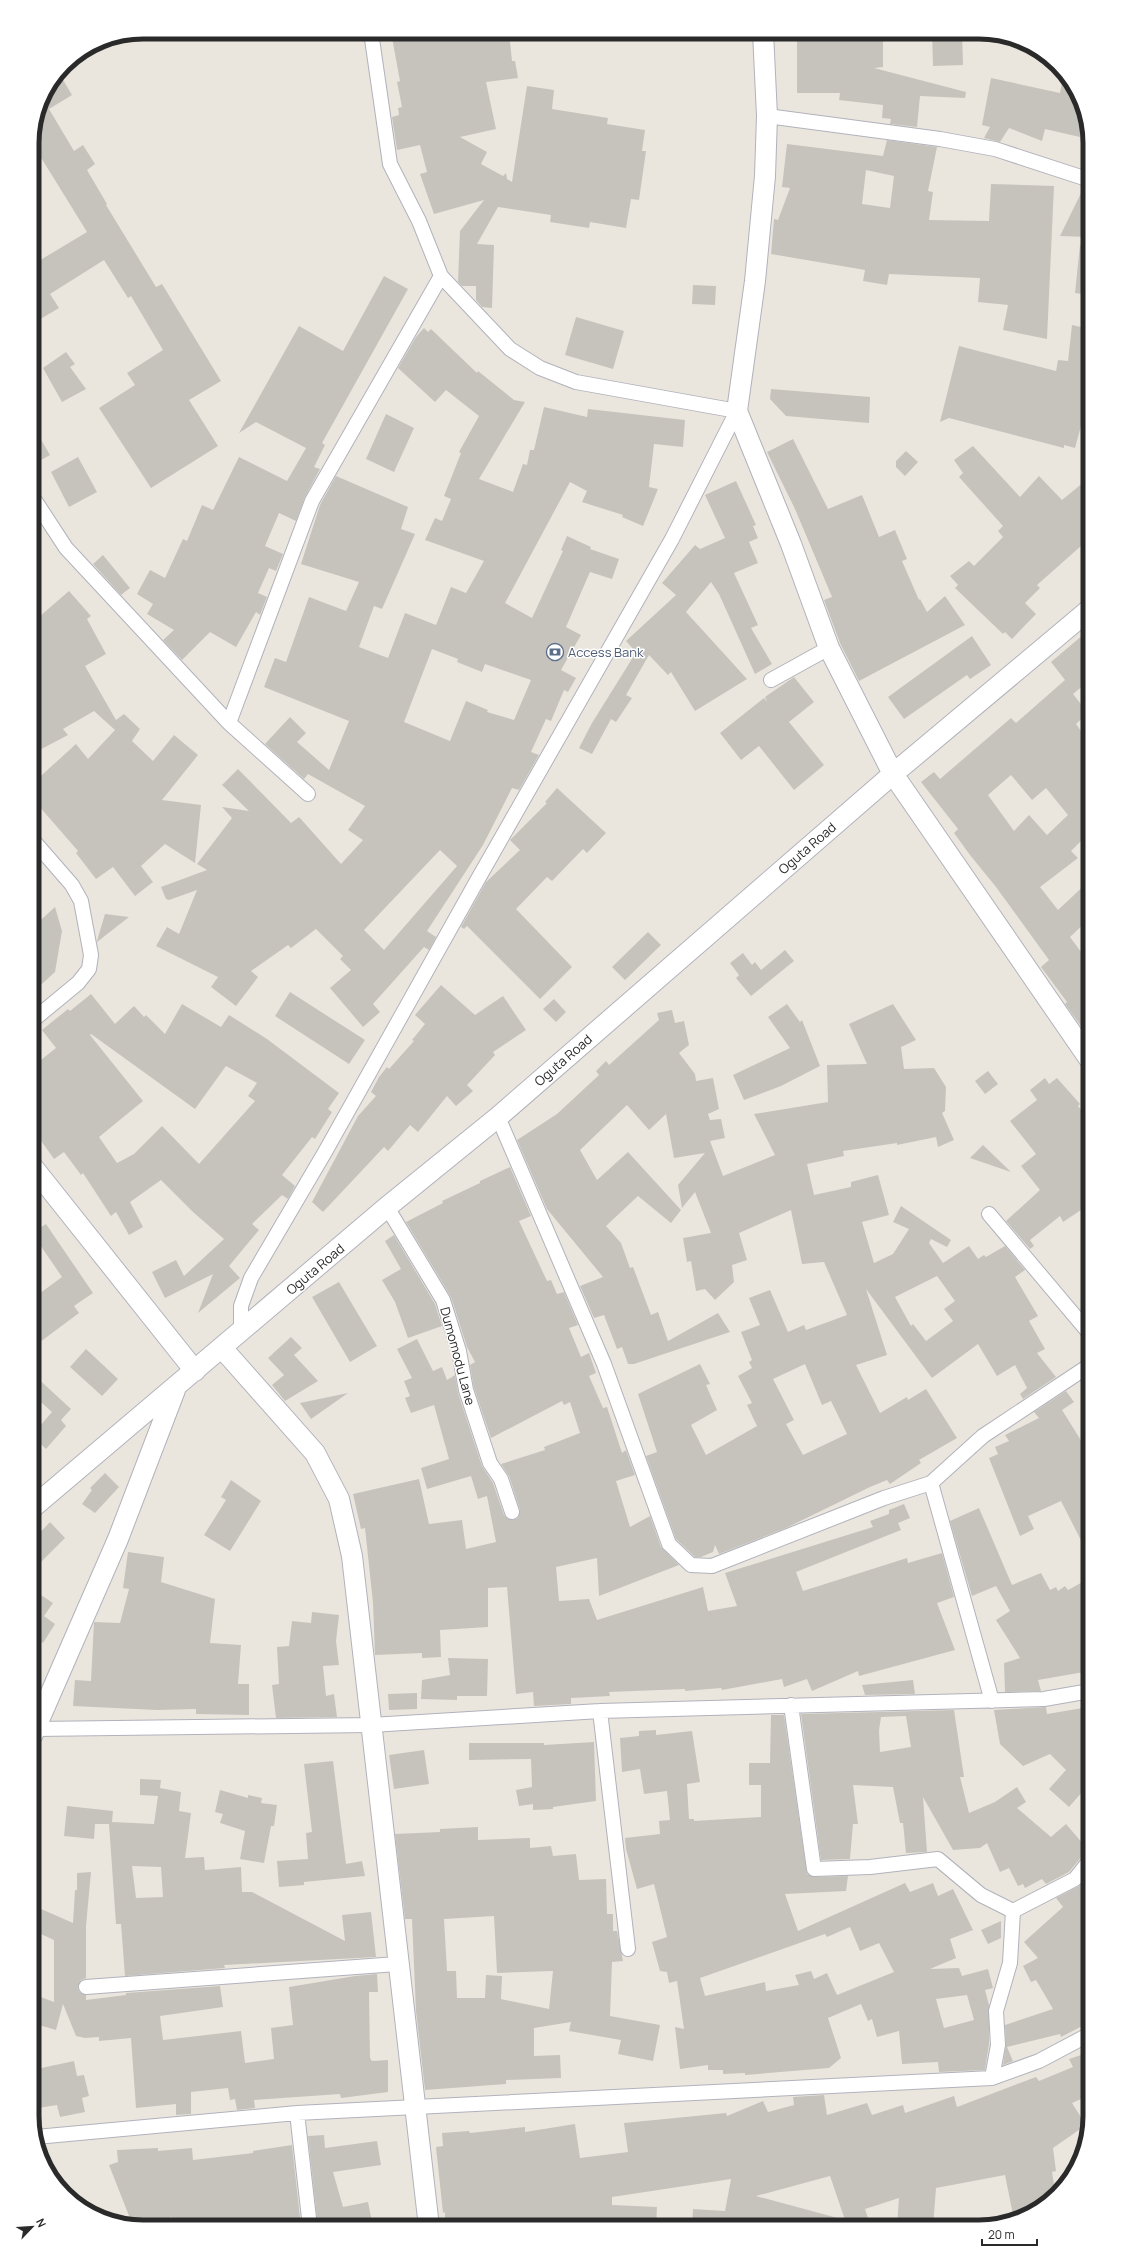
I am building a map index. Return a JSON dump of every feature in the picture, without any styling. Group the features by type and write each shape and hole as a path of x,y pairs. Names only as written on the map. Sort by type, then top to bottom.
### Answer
{"street":[{"path":"372,39 390,164 419,221 441,276 510,349 540,368 576,382 737,411"},
{"path":"241,1332 241,1306 251,1278 326,1152 474,886 672,539 737,411 755,281 765,176 767,116 763,39"},
{"path":"767,116 940,139 995,149 1083,178"},
{"path":"229,723 312,501 441,276"},
{"path":"737,411 791,544 829,648 893,774 1083,1050"},
{"path":"39,507 66,548 229,723 308,794"},
{"name":"Oguta Road","path":"39,1502 387,1207 498,1117 893,774 1083,615"},
{"path":"771,680 829,648"},
{"path":"39,847 72,885 81,901 91,955 90,969 78,983 39,1015"},
{"path":"498,1117 604,1364 669,1544 691,1565 712,1566 884,1498 931,1483 983,1436 1083,1370"},
{"path":"39,1175 195,1371"},
{"name":"Dumomodu Lane","path":"387,1207 443,1300 459,1351 466,1390 490,1463 501,1479 512,1512"},
{"path":"989,1214 1083,1326"},
{"path":"222,1348 315,1453 339,1499 352,1556 428,2220"},
{"path":"39,1721 118,1539 175,1388"},
{"path":"931,1483 992,1701"},
{"path":"39,1733 371,1725 600,1711 1044,1699 1083,1691"},
{"path":"791,1705 814,1869 870,1867 938,1859 981,1895 1013,1911"},
{"path":"600,1711 628,1949"},
{"path":"1013,1911 1075,1879 1083,1869"},
{"path":"992,2078 998,2045 996,2011 1010,1963 1013,1911"},
{"path":"86,1987 398,1964"},
{"path":"41,2137 298,2113 992,2078 1039,2061 1083,2038"},
{"path":"298,2113 309,2220"}],"building":[{"path":"392,39 510,39 512,61 515,61 518,78 486,82 496,129 460,137 487,152 481,164 503,176 506,173 507,179 512,182 527,86 554,90 552,109 608,118 607,124 645,130 642,151 646,151 639,200 631,199 626,228 590,222 589,228 550,222 551,215 498,207 477,244 494,245 492,308 482,307 476,300 476,286 462,286 458,282 460,231 484,200 434,214 420,174 427,172 420,145 397,150 392,117 399,115 398,108 402,107 397,82 400,81"},
{"path":"797,39 883,39 883,67 874,68 966,92 965,98 920,96 917,127 890,124 891,119 882,118 883,105 839,100 840,93 797,93"},
{"path":"932,39 962,39 963,65 933,66"},
{"path":"62,78 72,95 49,109 74,151 83,145 95,164 87,170 107,204 106,205 156,287 162,284 221,381 189,400 218,446 151,488 99,408 135,385 127,373 163,350 131,296 128,298 104,260 50,294 59,308 39,320 39,261 87,232 39,154 39,137 43,116 53,91"},
{"path":"991,78 1060,93 1062,82 1075,103 1081,123 1080,137 1045,129 1042,141 1009,128 1000,142 984,138 990,127 982,125"},
{"path":"887,140 937,147 928,191 933,192 929,220 989,221 991,184 1054,186 1047,339 1003,330 1008,305 978,302 980,278 889,274 887,285 863,281 865,270 771,254 774,219 778,220 790,188 782,187 787,144 883,156","holes":["866,170 894,176 890,208 862,204"]},
{"path":"1083,189 1083,237 1060,236"},
{"path":"1080,245 1083,245 1083,294 1075,293"},
{"path":"384,276 408,289 322,443 325,445 314,467 320,469 305,497 296,521 279,513 265,546 283,554 276,571 269,568 258,593 267,597 260,615 256,612 236,647 210,632 182,660 163,640 174,630 147,614 153,604 137,594 150,570 165,578 183,539 187,541 202,505 213,510 239,457 287,481 306,448 256,422 239,433 299,326 343,351"},
{"path":"693,285 716,286 715,305 692,304"},
{"path":"576,317 624,331 613,369 565,355"},
{"path":"1072,325 1083,327 1083,419 1075,448 1064,445 1064,448 949,418 940,422 959,346 1056,371 1058,360 1068,361"},
{"path":"424,328 428,332 431,329 477,373 478,371 514,400 525,402 479,479 513,492 523,464 527,465 530,450 534,450 544,407 587,417 588,409 685,420 683,447 654,444 649,487 658,489 643,526 622,517 623,515 582,502 587,491 570,482 505,603 532,618 563,551 561,550 567,536 591,547 590,549 619,559 612,579 590,572 566,627 581,635 561,670 576,678 568,692 564,690 551,721 546,719 531,752 539,755 519,790 512,788 483,845 427,931 436,937 429,950 424,947 373,1004 380,1012 363,1027 330,988 351,970 340,959 343,956 316,929 291,948 288,945 251,971 258,977 236,1006 211,987 218,977 156,946 167,927 179,934 197,890 169,900 166,899 161,887 207,870 197,864 232,818 222,807 249,811 222,785 238,769 291,823 299,817 341,864 363,840 348,830 365,806 308,774 304,779 265,744 290,717 306,733 297,742 329,770 349,721 264,687 275,658 286,662 309,597 346,611 359,582 301,564 320,505 336,476 408,507 401,529 415,534 382,609 374,606 359,647 388,658 405,613 436,625 451,587 466,593 484,561 425,540 435,518 442,521 451,499 444,496 461,453 459,452 479,416 446,390 435,402 398,368 416,337","holes":["432,649 458,659 457,662 482,672 485,664 531,680 514,720 487,712 488,710 466,701 450,741 404,722","440,850 457,866 384,950 364,930"]},
{"path":"66,352 75,364 70,367 86,389 62,402 43,368"},
{"path":"771,389 870,397 869,423 786,416 770,399"},
{"path":"386,414 414,428 394,472 366,459"},
{"path":"39,436 50,455 39,461"},
{"path":"793,439 828,509 862,495 879,537 895,530 907,559 902,561 919,600 920,599 927,612 945,596 965,625 859,681 840,643 824,600 832,597 795,509 767,452"},
{"path":"973,446 1020,497 1039,476 1062,500 1083,483 1083,544 1037,585 1040,588 1025,603 1036,614 1012,639 1005,632 1003,634 955,588 958,585 950,576 969,561 974,566 1003,537 998,531 1003,526 959,477 963,473 954,460"},
{"path":"906,451 918,462 905,476 896,467 896,461"},
{"path":"78,457 97,492 69,507 51,472"},
{"path":"736,481 756,525 753,526 758,538 749,542 758,563 734,573 758,625 751,628 772,664 755,674 719,594 711,582 686,612 747,679 695,711 671,672 668,675 649,655 626,695 632,698 616,722 611,719 592,754 579,748 592,723 635,654 640,657 626,641 676,595 662,583 695,545 700,549 725,538 705,495"},
{"path":"103,555 130,588 121,595 93,564"},
{"path":"69,591 91,616 87,619 106,654 85,666 116,720 124,714 140,729 132,741 153,761 174,735 198,755 162,800 201,805 195,863 165,844 141,866 153,882 135,896 113,867 96,879 76,853 78,851 39,806 39,778 76,744 88,759 115,730 94,711 63,729 68,735 39,750 39,617"},
{"path":"1083,635 1083,686 1073,694 1083,707 1083,718 1076,724 1083,734 1083,839 1071,851 1078,858 1040,887 1058,910 1083,887 1083,925 1070,937 1083,955 1083,1025 1081,1026 1065,1004 1067,1002 1041,967 1049,960 996,887 954,833 958,829 921,782 934,772 940,779 1011,718 1016,723 1065,680 1051,662","holes":["1011,775 1032,800 1046,788 1068,815 1047,835 1029,815 1014,831 988,795"]},
{"path":"972,636 991,665 970,679 967,675 904,719 888,697"},
{"path":"794,677 814,702 789,722 824,765 794,790 759,746 741,760 720,733 764,698 767,702 765,697"},
{"path":"557,788 606,833 587,853 583,849 552,881 547,877 516,909 572,967 540,999 467,926 464,929 461,927 486,882 520,850 510,840 547,803 545,802"},
{"path":"55,907 62,931 55,972 39,987 39,922"},
{"path":"105,914 129,917 97,942 97,941"},
{"path":"648,932 661,945 625,980 612,967"},
{"path":"785,950 794,961 751,996 736,978 739,975 730,963 743,953 752,965 755,962 761,970"},
{"path":"441,985 475,1015 503,996 526,1030 493,1052 495,1055 467,1085 473,1091 456,1106 447,1096 418,1132 410,1125 388,1151 384,1147 323,1212 312,1202 358,1116 376,1096 371,1092 379,1077 387,1067 389,1069 414,1041 412,1040 425,1024 415,1015"},
{"path":"290,992 365,1040 349,1064 275,1016"},
{"path":"91,994 115,1024 134,1006 144,1017 146,1015 165,1034 182,1004 221,1027 229,1015 267,1039 339,1093 328,1109 332,1112 315,1139 312,1137 282,1175 295,1186 288,1199 282,1195 252,1224 259,1230 229,1266 240,1278 198,1313 213,1274 165,1298 152,1272 176,1260 184,1276 224,1239 193,1212 161,1180 130,1202 143,1227 129,1235 116,1212 111,1216 83,1173 81,1175 64,1152 54,1159 39,1138 39,1061 56,1048 42,1030 68,1009 70,1011","holes":["91,1034 195,1109 226,1066 257,1083 248,1096 255,1101 199,1164 162,1126 134,1154 117,1163 99,1137 143,1101 90,1035"]},
{"path":"554,999 566,1012 556,1022 543,1009"},
{"path":"787,1004 800,1022 802,1020 820,1066 781,1086 744,1100 733,1075 790,1048 768,1017"},
{"path":"893,1004 916,1040 901,1047 904,1069 934,1068 946,1087 945,1111 942,1113 954,1140 938,1147 936,1137 897,1145 897,1143 843,1151 844,1156 807,1164 814,1195 851,1187 851,1182 878,1175 889,1215 862,1222 874,1263 893,1254 909,1229 893,1222 901,1206 951,1240 947,1247 931,1239 929,1243 943,1263 969,1246 978,1259 984,1255 986,1257 1005,1246 1025,1270 1015,1277 1038,1316 1029,1321 1045,1349 1037,1353 1056,1377 1023,1399 1020,1394 1027,1388 1015,1365 997,1376 978,1344 932,1378 866,1289 887,1355 856,1365 880,1413 907,1397 908,1400 926,1389 957,1438 919,1460 921,1463 890,1484 887,1480 786,1528 719,1554 715,1545 713,1552 701,1557 695,1557 676,1539 646,1456 657,1452 638,1394 700,1364 710,1384 706,1385 717,1410 691,1425 706,1455 757,1426 747,1405 752,1403 738,1376 752,1368 749,1362 752,1360 741,1332 760,1325 749,1298 770,1290 788,1332 804,1325 806,1330 847,1315 824,1262 802,1264 791,1210 739,1233 747,1260 732,1265 734,1282 715,1300 705,1289 696,1291 691,1261 687,1262 683,1238 711,1233 695,1192 682,1208 678,1185 705,1153 674,1158 666,1114 649,1130 627,1105 580,1150 597,1180 628,1152 681,1210 671,1223 638,1196 606,1226 621,1243 630,1268 633,1267 651,1315 658,1312 668,1341 718,1313 730,1332 634,1364 628,1364 622,1347 617,1349 604,1315 594,1318 580,1286 603,1277 547,1209 517,1140 557,1114 599,1075 596,1071 606,1061 609,1065 659,1020 657,1013 672,1010 675,1023 684,1021 689,1045 679,1053 695,1074 696,1081 713,1078 719,1109 708,1114 710,1120 721,1119 725,1138 710,1141 723,1176 775,1155 754,1114 828,1102 827,1065 867,1064 849,1024","holes":["937,1276 955,1301 944,1309 953,1321 926,1341 913,1324 911,1326 895,1297","805,1364 822,1405 831,1401 847,1434 803,1455 786,1424 794,1420 773,1379"]},
{"path":"988,1071 998,1084 985,1094 975,1081"},
{"path":"1045,1078 1049,1084 1057,1078 1080,1104 1078,1106 1083,1112 1083,1209 1063,1222 1060,1216 1030,1240 1034,1246 1030,1249 1006,1221 1040,1190 1021,1166 1036,1154 1010,1121 1037,1100 1030,1090"},
{"path":"983,1145 1011,1172 970,1158"},
{"path":"510,1167 531,1216 519,1221 547,1281 551,1280 557,1294 564,1292 578,1325 569,1328 581,1357 589,1353 596,1373 589,1376 603,1408 607,1407 622,1453 626,1450 635,1475 616,1481 630,1527 650,1516 661,1547 679,1565 599,1596 597,1558 556,1567 559,1601 589,1599 597,1620 703,1587 708,1611 737,1606 725,1573 873,1527 870,1521 889,1514 889,1510 904,1504 910,1518 898,1523 901,1530 796,1572 803,1591 907,1558 908,1563 942,1553 954,1597 937,1603 955,1650 859,1676 858,1671 812,1691 807,1679 784,1687 782,1679 722,1690 721,1688 685,1691 685,1689 609,1692 610,1696 571,1698 571,1704 534,1706 533,1692 516,1694 507,1587 488,1588 488,1627 440,1630 441,1657 422,1658 422,1653 375,1655 373,1603 365,1528 361,1529 353,1494 419,1479 429,1524 462,1520 466,1549 496,1542 487,1496 478,1499 471,1476 427,1489 421,1468 449,1459 434,1405 411,1413 405,1398 410,1396 404,1381 412,1378 397,1349 417,1339 433,1371 442,1367 447,1380 455,1375 458,1393 482,1466 493,1483 504,1515 510,1520 518,1518 520,1510 509,1476 501,1464 545,1450 544,1447 580,1433 570,1402 564,1405 562,1401 491,1438 474,1388 470,1365 475,1362 467,1347 451,1297 406,1222 443,1203 442,1201"},
{"path":"46,1224 93,1293 74,1306 79,1313 39,1343 39,1294 62,1277 39,1243 39,1228"},
{"path":"394,1235 435,1304 442,1326 408,1338 395,1302 382,1280 401,1269 385,1241"},
{"path":"339,1282 377,1346 350,1362 312,1297"},
{"path":"291,1337 302,1348 294,1355 318,1381 285,1401 272,1385 284,1375 268,1358"},
{"path":"86,1349 118,1379 102,1396 70,1367"},
{"path":"39,1379 71,1409 61,1420 66,1426 46,1449 39,1442 39,1427 52,1412 39,1400"},
{"path":"1066,1391 1074,1402 1062,1410 1083,1441 1083,1544 1061,1501 1028,1516 1034,1529 1020,1536 989,1458 998,1454 995,1447 1009,1441 1005,1435 1039,1418 1034,1412"},
{"path":"348,1393 311,1419 300,1403"},
{"path":"105,1473 119,1487 95,1513 82,1504 92,1490 90,1488"},
{"path":"231,1480 261,1501 230,1551 204,1535 226,1500 221,1497"},
{"path":"979,1508 1012,1585 1041,1573 1050,1590 1056,1587 1058,1591 1065,1586 1068,1590 1083,1582 1083,1672 1038,1680 1041,1691 1005,1692 1004,1663 1020,1658 996,1620 1010,1611 996,1586 972,1596 950,1521"},
{"path":"50,1522 65,1538 39,1564 39,1534"},
{"path":"128,1552 164,1557 161,1582 215,1599 210,1643 241,1645 238,1684 249,1684 249,1715 196,1714 196,1709 157,1710 73,1706 75,1680 91,1681 94,1622 120,1623 129,1589 123,1588"},
{"path":"39,1594 53,1603 44,1616 55,1624 43,1643 39,1640"},
{"path":"312,1612 339,1615 336,1641 339,1665 323,1666 326,1696 334,1694 337,1717 276,1718 272,1685 279,1684 277,1647 289,1646 292,1621 311,1623"},
{"path":"448,1658 488,1659 487,1696 457,1696 457,1700 421,1699 422,1680 450,1675"},
{"path":"913,1680 915,1694 865,1695 862,1685"},
{"path":"417,1693 417,1709 389,1710 388,1694"},
{"path":"1046,1707 1047,1714 1083,1708 1083,1791 1069,1807 1049,1789 1066,1770 1050,1754 1023,1766 1000,1744 994,1710"},
{"path":"954,1710 964,1777 960,1777 969,1813 995,1802 1017,1787 1026,1802 1017,1808 1051,1837 1066,1824 1083,1844 1083,1855 1069,1872 1046,1884 1042,1879 1025,1888 1023,1884 1018,1886 1009,1868 1000,1872 987,1843 980,1848 953,1850 923,1797 927,1852 906,1853 903,1823 900,1823 893,1787 853,1785 858,1824 853,1824 850,1859 821,1860 801,1714","holes":["906,1716 911,1747 880,1752 879,1730 881,1717"]},
{"path":"771,1715 784,1715 807,1874 814,1877 848,1876 846,1891 785,1894 798,1931 905,1883 910,1892 933,1883 938,1896 953,1889 973,1930 950,1939 956,1958 930,1969 959,1968 962,1976 988,1969 993,1988 985,1990 989,2005 989,2044 985,2070 939,2072 938,2062 902,2064 899,2031 877,2037 872,2019 868,2021 861,2004 828,2018 841,2058 829,2068 745,2075 745,2073 723,2074 723,2070 708,2070 708,2065 680,2069 675,2027 684,2029 677,1981 669,1983 667,1972 660,1971 652,1942 667,1937 654,1884 637,1889 626,1849 625,1838 660,1834 659,1821 670,1820 667,1791 644,1794 640,1769 622,1772 620,1738 639,1736 639,1731 656,1730 656,1735 692,1731 700,1782 687,1784 689,1819 694,1819 694,1821 761,1817 761,1785 749,1785 749,1763 770,1763","holes":["850,1927 860,1951 879,1943 894,1972 837,1995 827,1973 814,1979 811,1971 795,1975 799,1985 766,1991 765,1982 705,1996 700,1978 825,1934 827,1937","967,1995 974,2020 944,2028 936,1999"]},
{"path":"594,1742 596,1801 553,1807 553,1809 533,1810 533,1804 519,1806 516,1790 532,1787 531,1759 469,1760 469,1743 544,1743 544,1745"},
{"path":"424,1750 429,1784 394,1789 389,1755"},
{"path":"333,1761 346,1864 362,1861 365,1876 304,1882 304,1885 279,1887 277,1861 308,1859 306,1833 312,1832 304,1764"},
{"path":"140,1779 161,1780 160,1788 181,1792 179,1811 191,1813 185,1858 204,1857 205,1870 241,1867 242,1892 252,1892 345,1941 342,1915 371,1912 376,1957 224,1965 225,1968 125,1976 121,1924 116,1924 109,1824 95,1824 94,1839 64,1836 67,1806 113,1811 112,1822 154,1824 158,1796 140,1795","holes":["132,1866 161,1867 163,1897 136,1898"]},
{"path":"220,1790 248,1798 248,1795 262,1798 261,1803 277,1805 274,1826 271,1826 264,1863 240,1859 245,1831 220,1823 223,1814 215,1812"},
{"path":"478,1827 478,1840 530,1838 530,1848 551,1846 553,1856 576,1854 579,1880 606,1879 607,1914 613,1914 613,1931 617,1931 623,1961 612,1962 610,2016 660,2025 653,2061 618,2054 621,2040 569,2031 571,2022 534,2028 534,2056 560,2055 561,2078 506,2080 506,2084 425,2090 416,2011 412,1919 405,1919 395,1834 440,1832 440,1829","holes":["494,1916 497,1973 553,1971 549,2009 501,1999 502,1976 486,1975 485,1998 457,1998 456,1971 447,1971 444,1919"]},
{"path":"91,1872 86,1926 86,1978 81,1980 78,1987 79,1992 86,1995 86,2000 126,1995 126,1993 220,1986 223,2007 160,2016 163,2040 241,2031 245,2063 274,2059 271,2028 293,2025 289,1987 355,1976 377,1974 378,1992 369,1992 370,2058 372,2061 388,2060 388,2092 341,2098 340,2094 254,2100 255,2108 237,2110 235,2099 230,2100 228,2088 191,2092 191,2114 176,2115 176,2104 136,2108 131,2038 99,2041 99,2037 85,2038 76,2036 63,2004 56,2030 39,2025 39,1996 54,2002 54,1940 39,1933 39,1908 73,1923 75,1890 77,1890 77,1873"},
{"path":"1083,1882 1083,2026 1061,2037 1060,2034 1007,2047 1013,2061 1003,2065 1006,2045 1005,2025 1053,2009 1036,1980 1031,1982 1023,1966 1038,1958 1024,1942 1063,1907 1056,1898 1079,1886"},
{"path":"1001,1921 1001,1938 988,1944 981,1930"},
{"path":"1083,2054 1083,2098 1072,2103 1083,2120 1082,2128 1053,2148 1056,2171 1052,2172 1054,2186 1031,2206 1013,2214 1005,2175 936,2188 934,2220 897,2220 899,2198 865,2209 869,2220 845,2220 692,2220 693,2209 725,2211 731,2179 612,2197 612,2205 657,2207 656,2220 445,2220 445,2212 443,2213 436,2147 443,2146 442,2133 469,2131 470,2133 525,2127 525,2132 575,2124 580,2158 628,2152 624,2123 726,2113 727,2116 763,2101 768,2112 794,2105 793,2097 824,2095 827,2115 867,2103 872,2115 903,2105 905,2113 954,2096 957,2107 1036,2077 1039,2081 1073,2067 1069,2059","holes":["830,2176 845,2220 756,2196"]},
{"path":"74,2061 77,2076 84,2075 89,2096 82,2098 85,2112 60,2117 57,2105 39,2108 39,2068"},
{"path":"324,2135 325,2148 377,2141 381,2165 333,2172 343,2207 368,2202 372,2220 317,2220 308,2136"},
{"path":"292,2145 300,2220 172,2220 172,2217 165,2220 130,2219 109,2165 118,2162 117,2150 158,2148 158,2151 192,2148 193,2160 253,2153 253,2151"}],"place":[{"name":"Access Bank","path":"555,652"}]}
